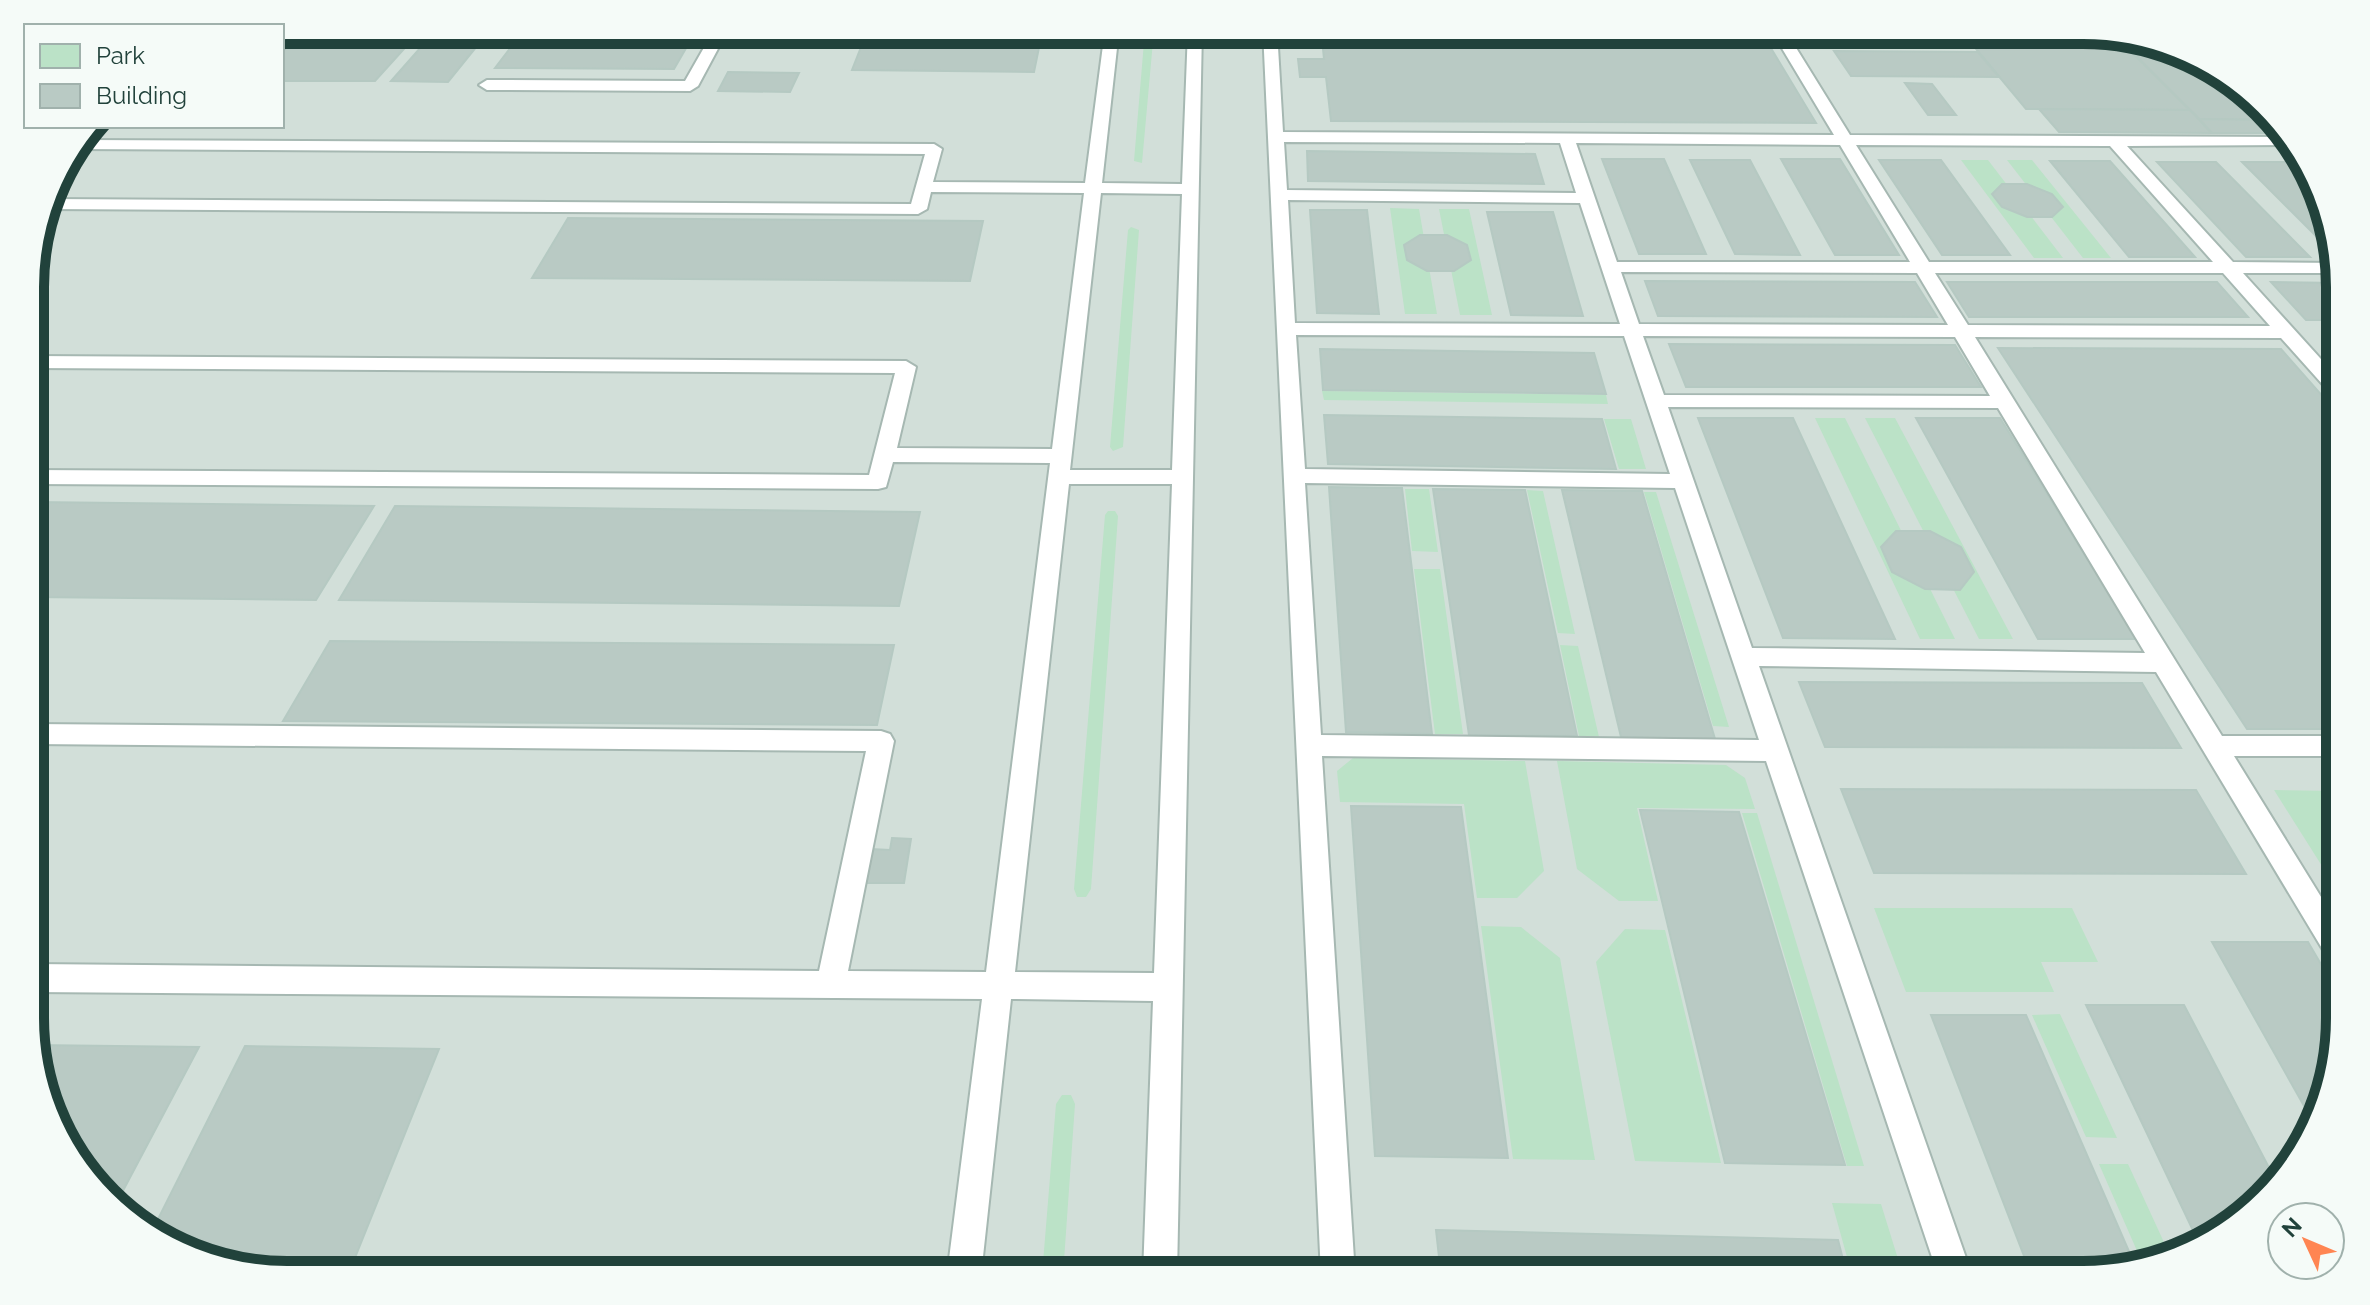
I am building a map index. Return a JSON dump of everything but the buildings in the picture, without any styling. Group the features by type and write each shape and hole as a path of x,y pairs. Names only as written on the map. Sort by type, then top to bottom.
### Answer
{"lane":[{"path":"487,85 690,86 713,44"},
{"path":"966,1261 1110,44"},
{"path":"1160,1261 1195,44"},
{"path":"1271,44 1337,1260"},
{"path":"1787,44 2325,928"},
{"path":"1275,137 2278,142"},
{"path":"1566,138 1950,1260"},
{"path":"2114,141 2325,375"},
{"path":"59,204 918,209 934,149 90,145"},
{"path":"923,187 1190,189"},
{"path":"1279,195 1586,198"},
{"path":"1609,267 2325,268"},
{"path":"1286,329 2286,332"},
{"path":"44,362 906,367 878,482 44,477"},
{"path":"1655,401 2005,402"},
{"path":"885,455 1182,477"},
{"path":"1294,476 1683,481"},
{"path":"1744,657 2164,663"},
{"path":"44,734 881,741 831,985"},
{"path":"1309,745 1776,751"},
{"path":"2214,746 2325,746"},
{"path":"44,978 1168,987"}],"shaded area":[{"path":"284,44 287,44 2083,44 2146,52 2176,63 2231,94 2276,139 2293,166 2313,209 2325,271 2325,1034 2313,1096 2301,1125 2266,1178 2218,1220 2161,1248 2099,1260 287,1261 224,1253 194,1242 139,1211 104,1178 69,1125 57,1096 46,1049 46,256 52,224 63,194 85,152 103,128 284,128"}],"green space":[{"path":"1144,44 1153,44 1142,163 1134,161"},
{"path":"1961,160 1988,160 2063,258 2034,258"},
{"path":"2007,160 2032,160 2111,258 2083,258"},
{"path":"1390,208 1419,209 1437,314 1405,314"},
{"path":"1439,209 1469,209 1492,315 1460,315"},
{"path":"1131,227 1139,230 1123,447 1113,451 1110,447 1128,230"},
{"path":"1322,391 1606,395 1608,404 1324,400"},
{"path":"1815,418 1845,418 1955,639 1920,639"},
{"path":"1865,418 1895,418 2013,639 1979,639"},
{"path":"1604,419 1631,419 1646,469 1619,469"},
{"path":"1405,489 1429,489 1438,552 1412,551"},
{"path":"1527,490 1543,491 1575,634 1558,633"},
{"path":"1644,492 1656,492 1729,727 1713,726"},
{"path":"1108,511 1115,511 1118,516 1091,889 1086,897 1077,897 1074,889 1105,515"},
{"path":"1414,569 1440,569 1463,734 1435,734"},
{"path":"1560,645 1578,646 1599,737 1579,736"},
{"path":"1353,758 1525,761 1544,871 1517,898 1477,898 1464,804 1340,802 1337,771"},
{"path":"1557,761 1726,765 1745,778 1755,809 1637,808 1658,901 1619,901 1577,869"},
{"path":"2274,790 2325,791 2325,871"},
{"path":"1742,813 1757,813 1864,1166 1847,1166"},
{"path":"1874,908 2072,908 2098,962 2041,962 2054,992 1906,992"},
{"path":"1481,926 1521,927 1560,958 1595,1160 1513,1159"},
{"path":"1625,929 1665,930 1721,1163 1635,1161 1596,962"},
{"path":"2060,1014 2117,1138 2086,1137 2032,1015"},
{"path":"1062,1095 1071,1095 1075,1104 1064,1261 1043,1261 1056,1104"},
{"path":"2099,1164 2128,1164 2166,1246 2138,1254"},
{"path":"1832,1203 1881,1204 1898,1260 1848,1260"}]}
